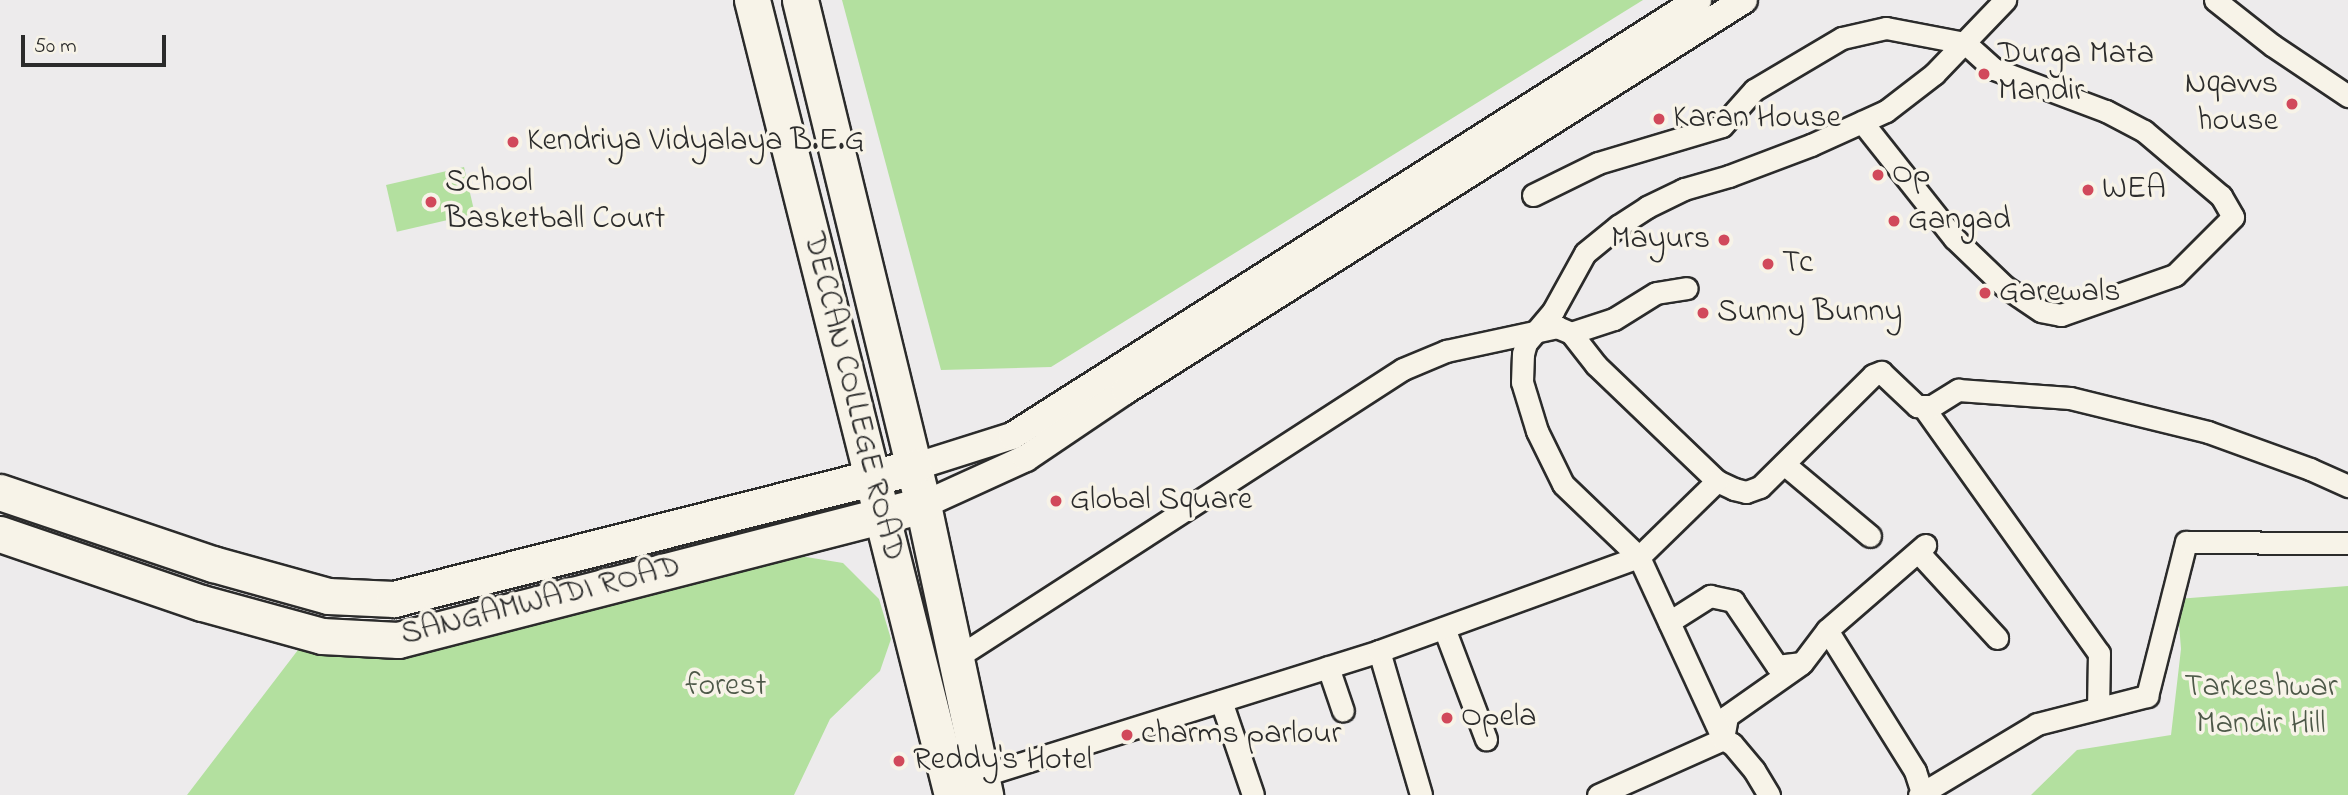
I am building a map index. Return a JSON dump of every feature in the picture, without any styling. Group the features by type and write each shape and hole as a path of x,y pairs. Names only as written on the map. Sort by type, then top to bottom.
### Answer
{"main road":[{"name":"DECCAN COLLEGE ROAD","path":"752,0 952,795"},
{"name":"DECCAN COLLEGE ROAD","path":"800,0 923,505 983,785"},
{"name":"SANGAMWADI ROAD","path":"0,492 213,564 328,596 394,599 914,467"},
{"name":"SANGAMWADI ROAD","path":"0,534 202,603 322,636 398,640 923,505"}],"street":[{"path":"914,467 1012,436 1698,0"},
{"path":"923,505 1026,458 1136,384 1744,0"},
{"path":"1769,795 1755,770 1732,744 1723,739 1639,558 1563,484 1536,431 1521,368 1526,343 1553,310 1586,253 1647,207 1684,189 1741,172 1886,111 1934,74 2005,0"},
{"path":"2215,0 2272,45 2348,96"},
{"path":"1533,195 1598,163 1721,126 1754,90 1842,38 1886,28 1965,43 1994,69 2106,111 2144,131 2221,196 2233,217 2175,275 2061,315 2041,311 2004,286 1954,238 1862,122"},
{"path":"1571,333 1614,319 1656,293 1687,288"},
{"path":"956,658 1403,369 1446,351 1558,327 1571,333 1596,365 1717,481 1746,492 1760,487 1873,375 1881,372 1917,407 1924,408 1958,390 2070,398 2208,432 2310,469 2348,486"},
{"path":"1924,408 2099,653 2098,708"},
{"path":"1784,464 1870,536"},
{"path":"983,785 1220,701 1379,651 1639,558 1717,481"},
{"path":"1827,629 1915,771 1921,793 2038,724 2147,696 2186,542 2348,543"},
{"path":"1723,739 1727,716 1802,663 1827,629 1922,548 1997,638"},
{"path":"1669,622 1710,596 1733,601 1777,666 1802,663"},
{"path":"1444,628 1486,739"},
{"path":"1379,651 1422,795"},
{"path":"1328,667 1343,711"},
{"path":"1220,701 1253,795"},
{"path":"1598,795 1723,739"}],"green space":[{"path":"842,0 1643,0 1051,367 941,370"},
{"name":"School Basketball Court","path":"464,167 475,214 397,232 386,185"},
{"name":"forest","path":"800,556 843,563 879,599 891,639 880,671 830,719 794,795 187,795 301,646 400,654"},
{"name":"Tarkeshwar Mandir Hill","path":"2348,586 2348,795 2031,795 2077,750 2171,735 2181,649 2177,599"}],"place":[{"name":"Durga Mata Mandir","path":"1984,74"},
{"name":"Nqavvs house","path":"2292,104"},
{"name":"Karan House","path":"1659,119"},
{"name":"Kendriya Vidyalaya B.E.G","path":"513,142"},
{"name":"Op","path":"1878,175"},
{"name":"WEA","path":"2088,190"},
{"name":"School Basketball Court","path":"431,202"},
{"name":"Gangad","path":"1894,221"},
{"name":"Mayurs","path":"1724,240"},
{"name":"Tc","path":"1768,264"},
{"name":"Garewals","path":"1985,293"},
{"name":"Sunny Bunny","path":"1703,313"},
{"name":"Global Square","path":"1056,501"},
{"name":"Opela","path":"1447,718"},
{"name":"charms parlour","path":"1127,735"},
{"name":"Reddy's Hotel","path":"899,761"}]}
